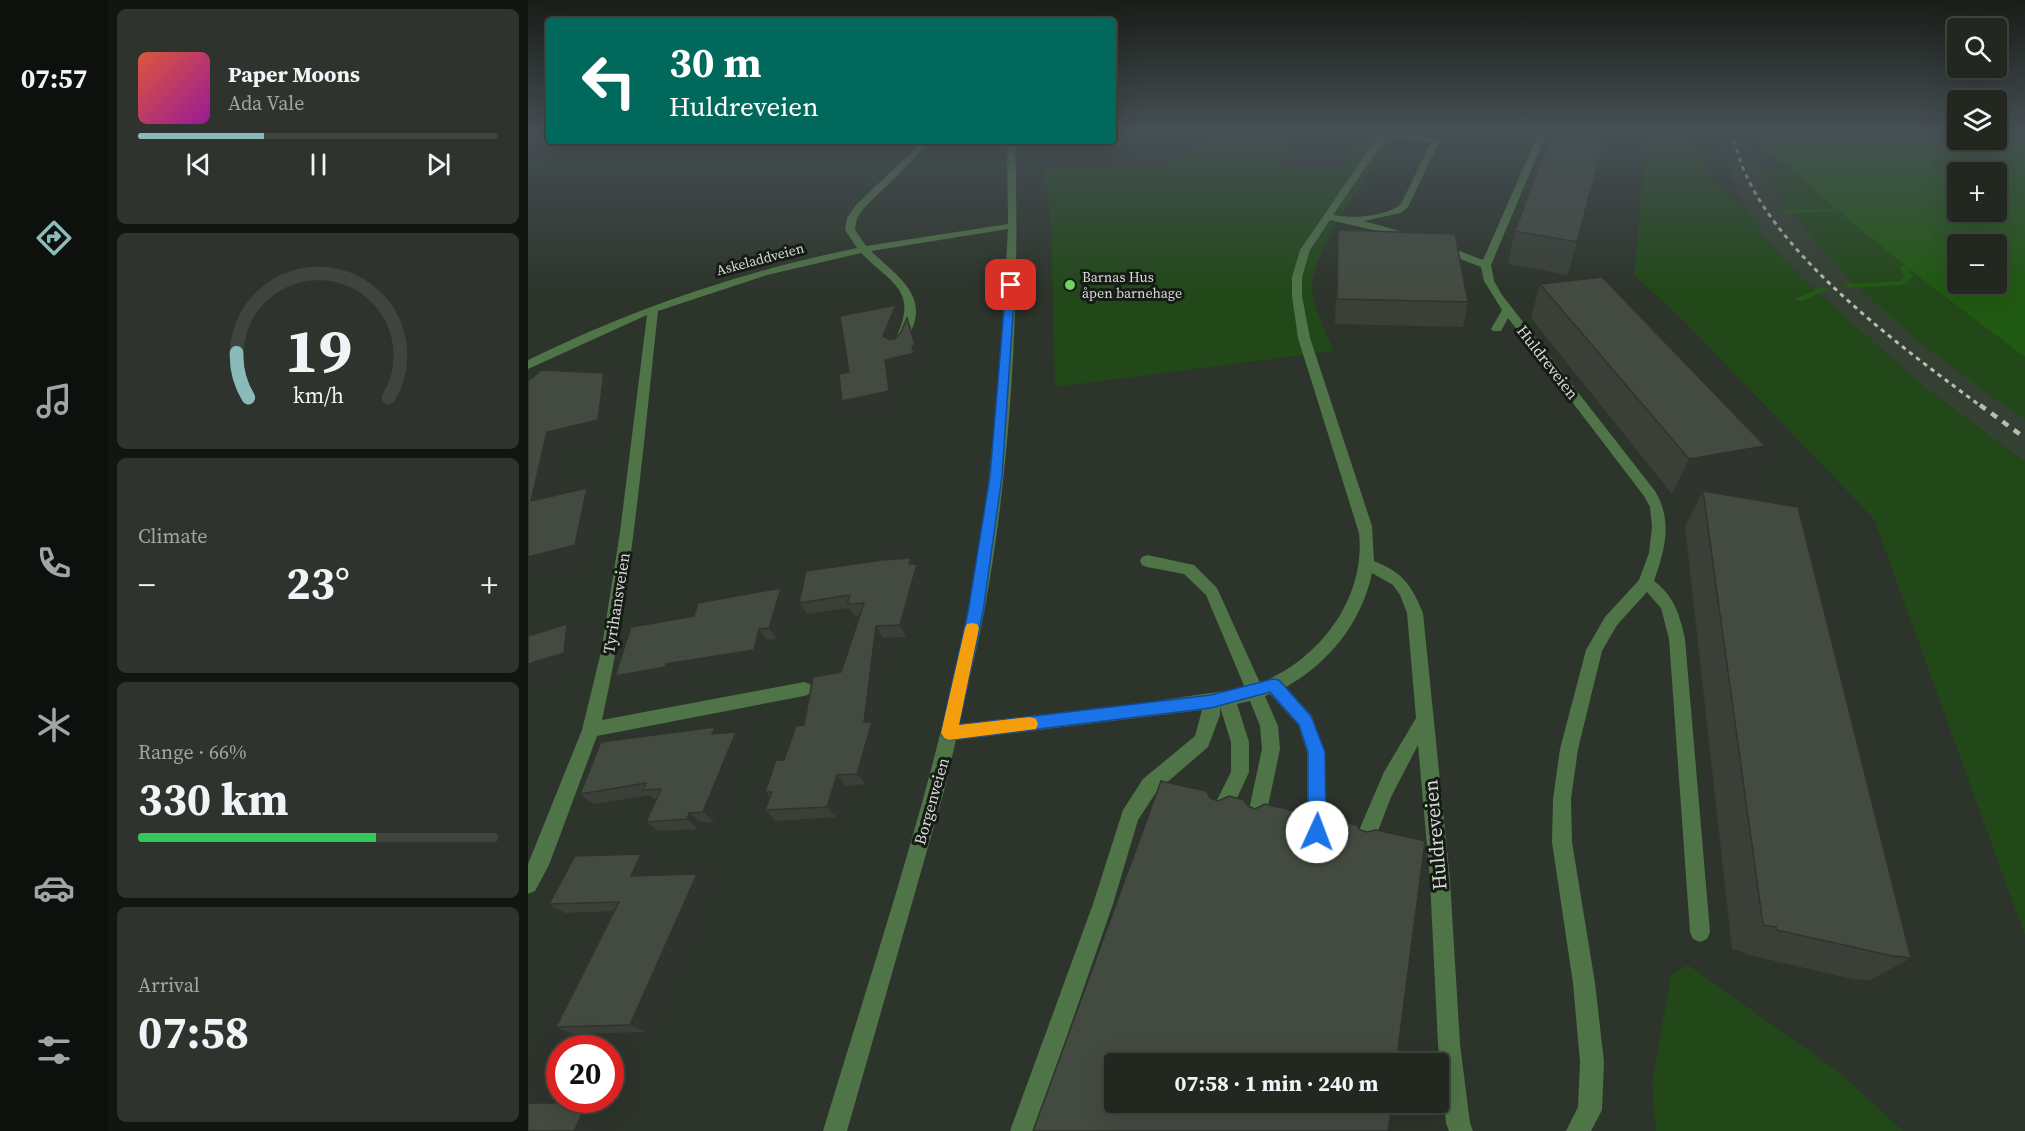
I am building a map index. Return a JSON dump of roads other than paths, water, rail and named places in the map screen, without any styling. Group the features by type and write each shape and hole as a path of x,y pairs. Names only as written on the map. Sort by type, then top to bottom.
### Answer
{"street":[{"path":"882,185 859,207 852,218 850,230 863,249 893,274 907,292 912,311 908,329 896,348"},
{"name":"Borgenveien","path":"835,1131 949,733 976,612 996,476 1006,370 1013,226 1012,185"},
{"path":"949,733 1219,700 1273,685 1295,673 1330,644 1359,595 1366,564 1367,539 1361,513 1304,338 1297,296 1297,277 1305,250 1348,185"},
{"path":"1352,221 1398,210 1405,205 1415,185"},
{"path":"1326,217 1370,224 1418,238 1455,250 1486,265 1520,185"},
{"path":"1370,224 1374,235"},
{"name":"Askeladdveien","path":"528,365 652,308 731,282 916,238 1013,226"},
{"path":"1418,238 1420,252"},
{"name":"Huldreveien","path":"1486,265 1489,281 1507,310 1650,494 1657,507 1659,527 1656,554 1646,584 1611,621 1594,650 1569,749 1562,799 1562,842 1584,982 1592,1062 1590,1110 1578,1131"},
{"name":"Tyrihansveien","path":"528,884 542,858 591,730 609,652 652,308"},
{"path":"1497,329 1507,310"},
{"path":"1147,561 1189,569 1212,592 1269,726 1271,749 1257,819"},
{"name":"Huldreveien","path":"1366,564 1391,574 1407,589 1415,613 1440,880 1449,1044 1458,1123 1461,1131"},
{"path":"1646,584 1663,596 1672,614 1677,639 1700,932"},
{"path":"1273,685 1305,721 1316,752 1317,832"},
{"path":"591,730 804,689"},
{"path":"1219,700 1240,742 1240,772 1221,812"},
{"path":"1022,1131 1103,904 1130,816 1150,786 1202,741 1219,700"},
{"path":"1364,842 1373,813 1389,779 1406,746 1426,718"}],"waterway":[{"path":"1782,212 1837,210"},
{"path":"1848,286 1902,283 1908,276 1904,268 1908,268"},
{"path":"1799,299 1825,289"}],"railway":[{"path":"1752,185 1789,241 1850,303 1918,359 1982,407"},
{"path":"1980,405 2025,438"}],"place":[{"name":"Barnas Hus åpen barnehage","path":"1070,285"}]}
